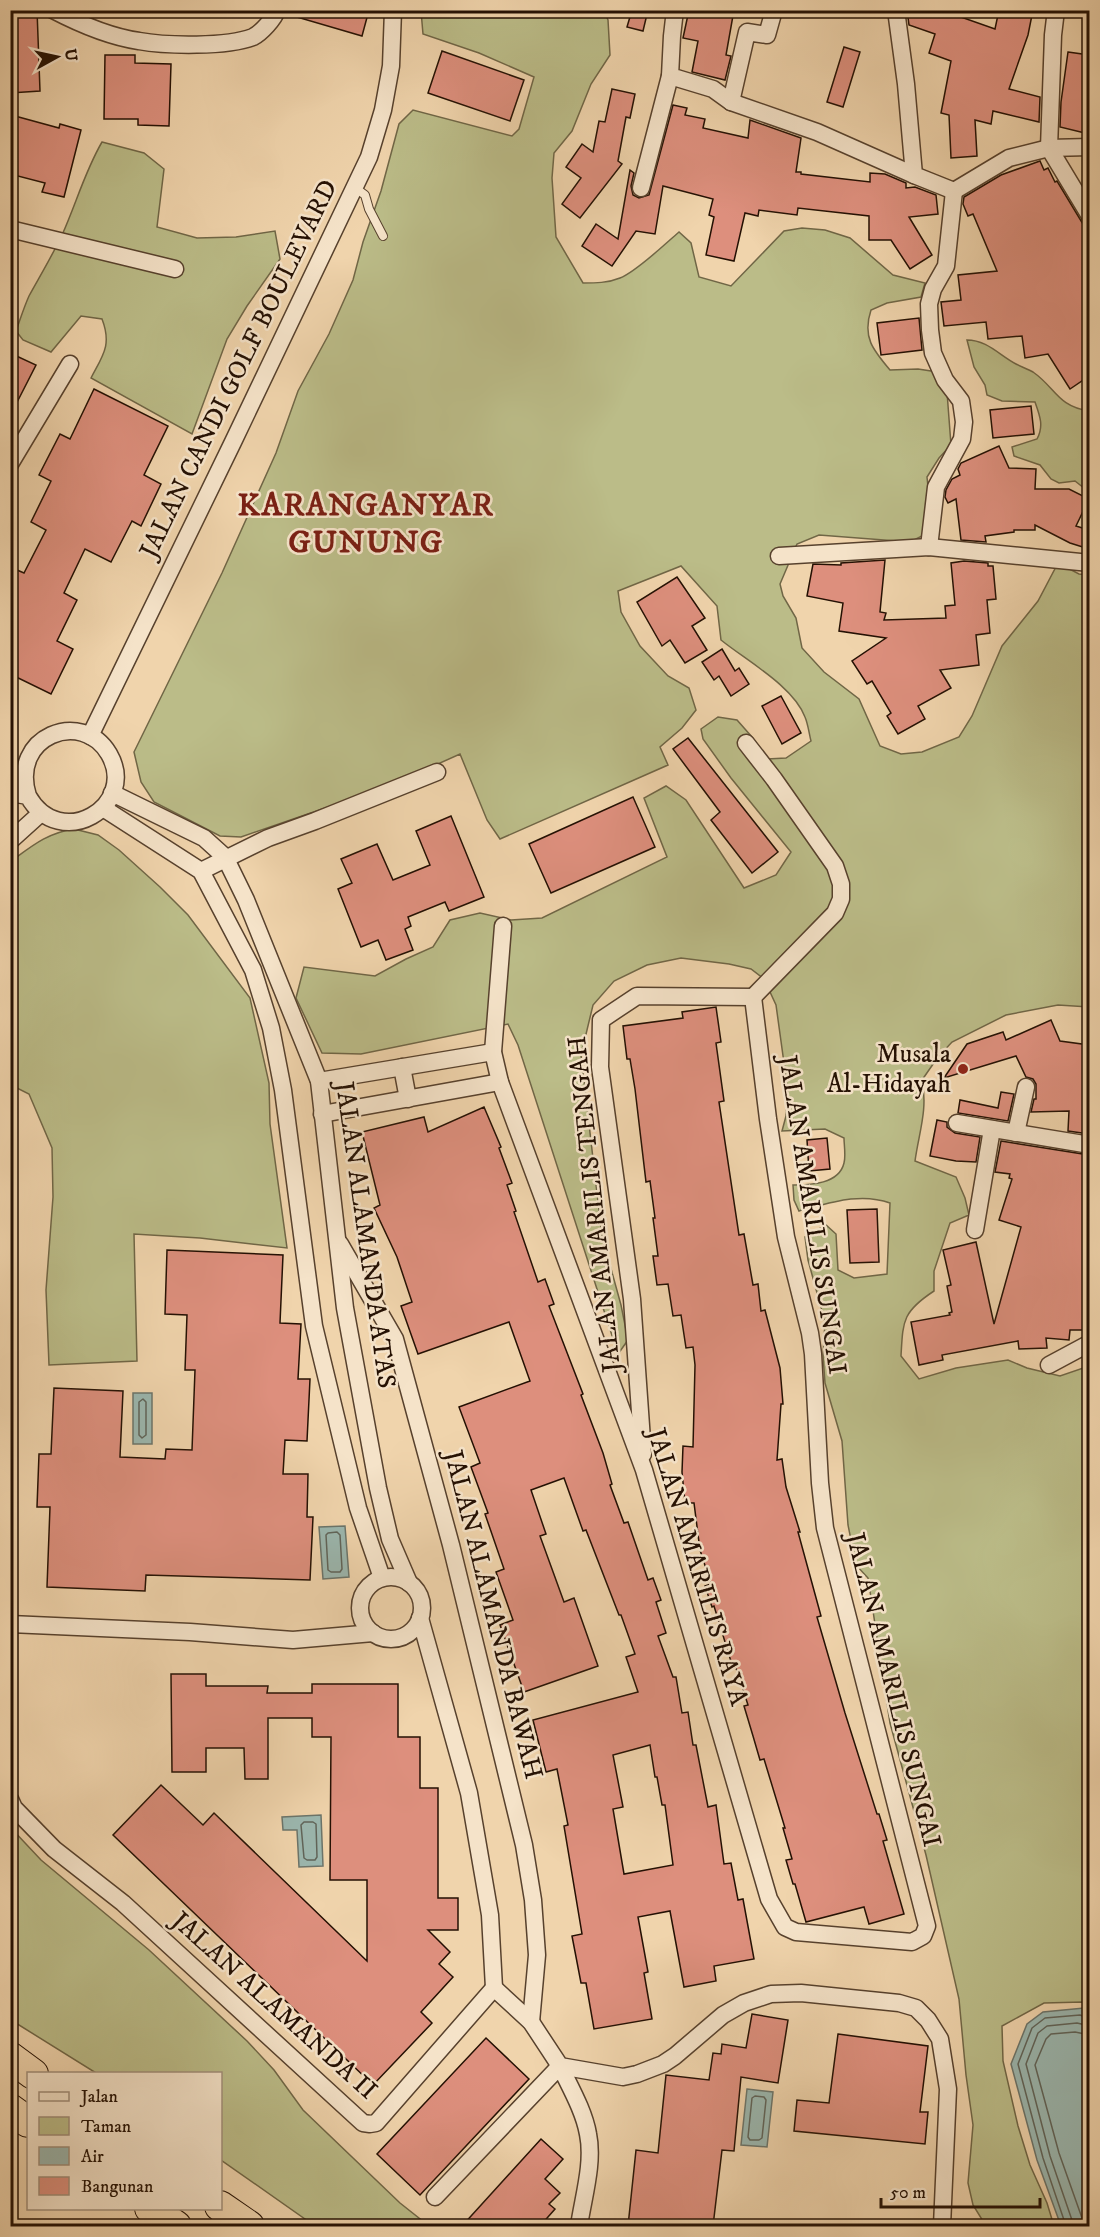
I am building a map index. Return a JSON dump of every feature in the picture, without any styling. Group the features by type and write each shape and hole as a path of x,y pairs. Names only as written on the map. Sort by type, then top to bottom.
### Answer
{"highway":[{"path":"10,2057 32,2072"},
{"path":"10,2109 27,2121"},
{"path":"222,2207 249,2226"},
{"path":"153,2210 176,2226"}],"street":[{"path":"53,10 78,23 138,41 205,44 235,42 256,36 278,10"},
{"name":"JALAN CANDI GOLF BOULEVARD","path":"90,736 369,157 383,110 391,66 393,10"},
{"path":"641,188 670,76 675,10"},
{"path":"731,102 747,32 767,35 774,10"},
{"path":"896,10 906,84 914,175"},
{"path":"1056,10 1049,148 1089,216"},
{"path":"670,76 713,89 731,102 817,132 954,191"},
{"path":"954,191 1009,158 1049,148 1089,147"},
{"path":"929,547 936,487 962,439 964,422 961,401 945,380 933,353 930,330 929,304 933,289 946,266 954,191"},
{"path":"10,229 175,268"},
{"path":"10,465 70,364"},
{"path":"779,556 929,547 1089,564"},
{"path":"76,732 90,736 100,744 111,760 115,780 112,793 104,808 90,818 73,823 56,821 41,813 28,796 24,784 24,770 28,758 36,746 54,735 76,732"},
{"path":"746,743 835,866 841,884 841,899 836,913 753,997"},
{"path":"10,759 28,758"},
{"path":"201,870 268,837 315,821 437,772"},
{"path":"10,793 28,796"},
{"name":"JALAN ALAMANDA ATAS","path":"112,793 204,838 225,857 246,900 318,1081 345,1308 378,1488 390,1539 409,1583"},
{"path":"104,808 201,870 254,970 271,1028 283,1090 314,1326 358,1508 382,1578"},
{"path":"10,841 41,813"},
{"name":"JALAN AMARILIS RAYA","path":"503,926 493,1052 500,1082 644,1470 769,1899 785,1927 796,1932 912,1942 923,1936 927,1926"},
{"name":"JALAN AMARILIS TENGAH","path":"644,1470 632,1299 600,1067 601,1020 637,996 753,997"},
{"name":"JALAN AMARILIS SUNGAI","path":"753,997 786,1237 813,1354 820,1483 825,1528 927,1926"},
{"path":"318,1081 493,1052"},
{"path":"402,1067 408,1099"},
{"path":"322,1114 500,1082"},
{"path":"1016,1133 1026,1086"},
{"path":"957,1123 1089,1145"},
{"path":"975,1230 992,1129"},
{"name":"JALAN ALAMANDA BAWAH","path":"336,1238 395,1339 452,1545 524,1845 537,1955 531,2022"},
{"path":"1049,1365 1089,1343"},
{"path":"621,1408 641,1406"},
{"path":"382,1578 401,1579 409,1583 416,1590 420,1599 422,1608 420,1618 409,1634 400,1638 381,1638 373,1633 362,1618 362,1598 373,1583 382,1578"},
{"path":"420,1618 469,1793 490,1915 494,1988 531,2022 560,2066 585,2120 589,2136 588,2166 579,2226"},
{"path":"10,1624 190,1632 293,1640 373,1633"},
{"name":"JALAN ALAMANDA II","path":"10,1799 14,1808 54,1849 123,1903 363,2123 376,2123 494,1988"},
{"path":"560,2066 623,2076 637,2074 663,2064 675,2056 723,2015 744,2003 771,1994 801,1993 899,2003 916,2008 928,2020 940,2039 948,2089 942,2226"},
{"path":"435,2197 560,2066"}],"lane":[{"path":"354,188 365,195 369,209 383,236"}],"green space":[{"path":"421,11 604,11 608,20 610,55 591,84 572,131 554,153 552,178 556,237 583,283 606,282 627,275 679,232 691,243 699,277 731,286 784,231 802,228 825,230 850,238 893,275 925,283 921,297 887,303 871,310 868,328 874,349 890,370 918,369 944,373 951,445 927,477 931,516 928,533 910,542 819,535 797,544 780,584 783,596 796,618 802,648 824,672 859,699 880,746 901,754 922,752 959,737 972,716 1002,646 1038,601 1058,563 1079,574 1089,575 1089,1007 1058,1005 1006,1015 952,1042 922,1080 924,1101 915,1161 956,1177 969,1215 950,1223 934,1271 934,1291 923,1298 906,1318 902,1334 901,1356 919,1379 956,1368 1008,1360 1027,1368 1060,1376 1089,1366 1089,2008 1083,2002 1044,2003 1002,2026 1003,2061 1018,2126 1030,2165 1047,2203 1054,2226 986,2226 973,2205 968,2183 973,2125 959,1999 926,1855 890,1723 868,1578 856,1565 848,1525 842,1441 825,1383 823,1355 825,1322 808,1260 805,1237 826,1225 836,1234 838,1270 854,1278 887,1274 890,1203 867,1198 834,1202 799,1211 794,1200 793,1185 823,1182 836,1175 845,1160 844,1138 825,1129 782,1131 788,1092 776,1005 764,979 751,969 681,958 647,965 614,981 593,1005 581,1055 602,1236 628,1340 618,1354 518,1045 508,1024 361,1054 322,1053 296,998 304,967 375,976 433,947 450,920 480,913 511,920 542,918 667,857 644,798 666,786 686,800 744,888 776,875 791,852 731,778 703,739 701,729 718,717 737,720 767,759 786,758 811,741 806,720 799,706 780,685 721,640 717,606 681,566 618,591 621,612 640,646 668,676 689,688 696,710 682,728 660,747 668,765 500,839 487,820 460,754 389,786 241,837 220,836 154,802 141,782 134,752 222,573 276,453 298,391 329,334 353,280 399,124 413,110 512,136 519,129 534,77 479,53 423,34"},
{"path":"102,142 144,153 164,169 157,227 197,238 236,237 275,231 280,259 227,339 192,434 91,378 105,350 106,336 102,319 81,316 51,352 23,340 16,331 29,296 62,235"},
{"path":"967,340 987,345 1033,372 1063,401 1078,409 1089,411 1089,492 1075,481 1059,483 1051,479 1040,465 1014,456 1012,447 1037,439 1039,434 1040,421 1035,402 1002,401 987,395 985,385 974,367"},
{"path":"74,829 98,835 119,850 160,887 188,915 250,998 269,1083 270,1124 287,1248 200,1238 134,1234 137,1361 49,1365 46,1290 53,1197 52,1148 29,1094 11,1085 10,862 48,837"},
{"path":"11,1828 41,1860 149,1950 247,2041 274,2070 303,2110 400,2203 429,2226 315,2226 222,2161 222,2072 94,2072 11,2020"}],"water":[{"path":"133,1393 152,1393 152,1444 133,1444"},
{"path":"345,1526 349,1577 323,1579 319,1527"},
{"path":"321,1815 323,1866 299,1867 297,1830 283,1830 282,1817"},
{"path":"1084,2008 1090,2016 1089,2226 1061,2226 1037,2160 1011,2064 1027,2024 1043,2012"},
{"path":"747,2089 773,2092 767,2147 741,2145"}],"building":[{"path":"10,10 37,10 40,91 10,93"},
{"path":"291,10 369,10 362,36 290,15"},
{"path":"632,10 648,10 643,31 627,27"},
{"path":"689,10 734,10 726,55 731,56 725,80 692,72 698,41 683,38"},
{"path":"907,10 959,10 958,16 995,29 999,10 1033,10 1028,35 1009,89 1040,97 1039,122 993,111 991,124 975,120 977,156 951,158 949,115 941,113 951,61 929,53 935,34 909,25"},
{"path":"844,47 860,52 843,107 827,102"},
{"path":"442,51 524,80 510,121 428,93"},
{"path":"1068,52 1089,55 1086,78 1089,79 1089,134 1060,127"},
{"path":"105,55 135,55 135,63 171,64 169,126 138,125 138,119 104,119"},
{"path":"612,89 635,94 630,118 626,117 618,161 622,164 580,218 562,204 581,178 566,167 582,144 593,152 599,121 605,122"},
{"path":"673,105 687,108 685,115 705,119 703,128 748,138 750,120 801,138 796,172 801,172 801,174 870,182 870,173 885,174 906,183 906,188 915,187 936,195 938,214 909,217 932,255 910,269 891,240 869,240 869,216 798,208 797,215 759,210 758,216 745,213 734,261 706,255 714,217 709,215 713,199 663,186 655,234 636,231 612,266 582,246 596,224 618,239 630,170 634,173 631,186 633,195 639,198 649,195"},
{"path":"15,116 59,128 60,124 81,130 64,197 42,192 45,183 10,174 10,132"},
{"path":"1040,161 1044,170 1048,168 1055,182 1057,181 1089,234 1089,376 1070,389 1048,354 1025,358 1022,336 988,339 986,322 944,326 941,302 961,300 958,275 997,271 973,214 968,216 963,204 964,197 1001,175"},
{"path":"919,318 922,350 881,355 877,323"},
{"path":"10,353 36,365 10,416"},
{"path":"94,389 168,426 144,475 161,484 141,526 132,521 111,562 85,549 64,593 77,600 57,641 73,649 51,694 10,674 10,567 24,573 46,530 31,522 51,481 39,475 60,434 70,439"},
{"path":"1031,406 1034,434 993,438 990,410"},
{"path":"999,446 1009,468 1036,469 1035,489 1069,489 1089,499 1076,526 1089,530 1089,549 1070,543 1035,525 1035,530 1014,530 1014,532 985,536 986,542 961,540 956,499 948,503 945,497 946,490 952,479 960,475 958,469 961,463"},
{"path":"885,560 880,612 886,613 884,620 946,618 945,606 955,605 951,563 964,561 988,563 988,566 993,566 996,599 987,600 990,633 976,635 979,665 940,670 951,688 918,706 925,719 898,734 887,716 891,713 872,681 867,684 852,661 886,638 839,631 843,603 807,596 813,564 841,565 841,563"},
{"path":"677,577 705,618 692,626 707,650 685,663 670,640 662,646 637,602"},
{"path":"722,649 735,671 739,668 749,684 731,696 719,676 714,680 702,662"},
{"path":"781,696 801,733 782,744 762,706"},
{"path":"688,738 778,852 752,873 711,820 720,812 673,749"},
{"path":"633,797 655,847 551,893 529,844"},
{"path":"451,816 484,897 449,911 445,902 408,917 411,926 405,929 413,950 386,960 378,940 361,947 338,889 352,883 341,859 377,844 393,880 430,865 416,831"},
{"path":"716,1007 721,1042 716,1043 724,1101 719,1102 739,1235 744,1234 753,1285 758,1284 761,1311 765,1310 780,1368 783,1404 781,1404 777,1460 782,1459 786,1487 821,1616 817,1617 845,1713 887,1840 883,1841 904,1914 869,1924 864,1907 806,1922 786,1860 792,1859 783,1828 785,1828 764,1759 760,1760 744,1706 748,1705 736,1668 733,1668 714,1606 712,1607 705,1586 711,1584 700,1550 694,1503 685,1503 682,1472 683,1446 693,1447 695,1365 693,1347 686,1348 681,1315 673,1316 668,1284 657,1285 653,1256 658,1256 653,1218 655,1218 650,1181 646,1182 635,1089 630,1059 627,1059 623,1026 683,1018 682,1012"},
{"path":"1051,1020 1060,1041 1089,1045 1089,1134 1068,1131 1069,1111 1031,1112 1034,1099 1036,1099 1036,1084 1033,1079 1026,1077 1016,1056 944,1078 967,1044 1003,1032 1006,1040"},
{"path":"1001,1092 1014,1094 1008,1121 958,1113 960,1100 998,1108"},
{"path":"484,1107 501,1147 499,1148 512,1183 507,1185 516,1211 514,1212 538,1282 545,1279 554,1304 549,1306 583,1394 581,1395 603,1453 612,1484 610,1485 624,1523 628,1522 648,1580 653,1578 661,1600 656,1602 666,1633 658,1636 673,1677 676,1677 682,1713 688,1712 693,1745 696,1745 708,1807 716,1805 724,1864 731,1863 738,1900 743,1899 754,1959 714,1966 716,1981 684,1987 670,1911 638,1917 648,1972 644,1973 652,2019 594,2029 586,1983 581,1983 572,1936 582,1934 564,1826 568,1825 557,1769 546,1772 533,1720 638,1692 626,1657 635,1654 586,1530 583,1531 564,1478 531,1490 546,1534 540,1536 564,1602 574,1598 598,1666 524,1692 500,1625 513,1620 496,1572 504,1569 485,1514 488,1513 471,1467 480,1463 459,1407 530,1381 509,1322 418,1354 401,1306 412,1302 397,1257 374,1208 380,1205 362,1132 424,1117 428,1132","holes":["650,1745 655,1777 657,1777 662,1805 665,1805 673,1865 624,1874 613,1809 623,1807 613,1755"]},
{"path":"937,1120 947,1122 947,1127 955,1133 980,1137 976,1162 930,1156"},
{"path":"827,1138 830,1169 809,1171 807,1140"},
{"path":"1001,1141 1089,1155 1089,1330 1070,1330 1069,1340 1046,1338 1047,1348 1019,1349 1018,1341 942,1355 943,1360 919,1365 911,1322 950,1315 949,1313 952,1312 947,1286 951,1285 943,1250 976,1242 994,1324 1021,1227 999,1220 1012,1179 1009,1178 1010,1174 995,1172"},
{"path":"877,1209 879,1262 850,1263 847,1210"},
{"path":"167,1250 283,1255 280,1323 301,1324 298,1379 310,1379 307,1441 285,1440 283,1474 308,1474 307,1517 313,1517 310,1580 146,1575 145,1591 47,1587 50,1507 37,1507 39,1454 51,1454 54,1388 123,1391 120,1457 165,1459 166,1449 192,1450 195,1370 185,1370 187,1315 165,1314"},
{"path":"171,1674 206,1674 206,1686 268,1686 267,1693 312,1693 312,1684 398,1684 398,1737 420,1737 420,1788 438,1788 438,1898 458,1898 458,1930 428,1930 450,1952 439,1964 453,1977 421,2012 432,2023 373,2085 113,1835 161,1785 203,1825 214,1813 367,1961 367,1880 330,1880 331,1737 312,1737 312,1718 268,1718 268,1779 245,1779 244,1748 206,1748 206,1772 172,1772"},
{"path":"752,2014 788,2020 778,2083 741,2077 734,2151 722,2150 713,2226 628,2226 636,2150 658,2153 666,2075 709,2080 713,2053 721,2054 722,2044 746,2048"},
{"path":"838,2034 928,2046 920,2112 928,2112 925,2144 794,2131 797,2100 829,2103"},
{"path":"486,2038 529,2079 420,2195 377,2154"},
{"path":"541,2139 563,2159 545,2179 560,2193 549,2204 555,2209 540,2226 462,2226"}],"place":[{"name":"Musala Al-Hidayah","path":"963,1069"}],"district":[{"name":"KARANGANYAR GUNUNG","path":"366,524"}]}
